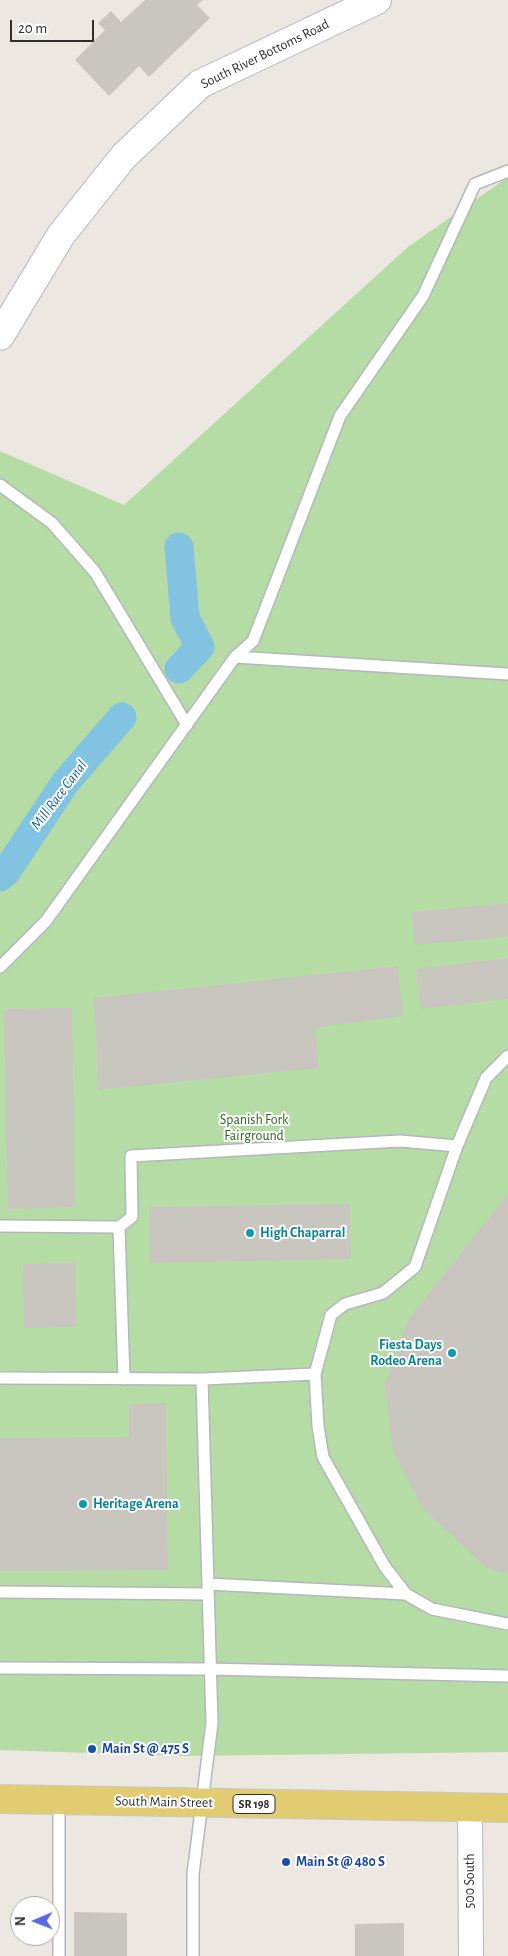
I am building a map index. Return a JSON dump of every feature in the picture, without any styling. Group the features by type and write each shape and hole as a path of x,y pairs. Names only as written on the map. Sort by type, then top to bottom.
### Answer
{"main road":[{"name":"South Main Street","path":"0,1799 508,1808"}],"street":[{"name":"South River Bottoms Road","path":"0,336 61,235 124,156 200,84 377,0"},
{"name":"500 South","path":"470,1807 471,1956"}],"lane":[{"path":"0,967 46,921 235,657 253,641 340,416 423,296 475,184 508,171"},
{"path":"0,486 52,523 95,572 187,725"},
{"path":"235,657 508,674"},
{"path":"508,1056 486,1078 457,1146 415,1267 383,1293 345,1304 331,1315 315,1374 318,1426 323,1457 385,1567 406,1594 432,1609 508,1624"},
{"path":"0,1226 119,1227 132,1217 131,1156 400,1141 457,1146"},
{"path":"119,1227 124,1379"},
{"path":"0,1378 202,1379 315,1374"},
{"path":"193,1956 193,1874 200,1803 212,1723 202,1379"},
{"path":"0,1592 208,1589 406,1594"},
{"path":"0,1668 210,1669 508,1676"},
{"path":"58,1801 59,1956"}],"green space":[{"name":"Spanish Fork Fairground","path":"508,177 508,1752 186,1756 0,1750 0,451 124,505 408,247"}],"building":[{"path":"145,0 203,0 197,5 210,18 149,77 139,66 109,96 75,60 105,30 98,23 111,11 121,22"},
{"path":"508,903 508,937 415,945 412,912"},
{"path":"508,958 508,999 421,1009 416,969"},
{"path":"398,966 403,1016 315,1028 319,1068 99,1090 94,998"},
{"path":"72,1008 75,1207 8,1209 4,1009"},
{"name":"Fiesta Days Rodeo Arena","path":"508,1194 508,1574 487,1568 424,1510 393,1451 385,1385 407,1321"},
{"name":"High Chaparral","path":"350,1204 351,1259 150,1263 149,1207"},
{"path":"75,1263 76,1327 24,1328 23,1264"},
{"name":"Heritage Arena","path":"166,1403 168,1570 0,1571 0,1438 129,1437 129,1404"},
{"path":"74,1912 127,1913 127,1956 74,1956"},
{"path":"404,1923 404,1956 355,1956 355,1924"}],"waterway":[{"path":"179,547 185,618 200,647 179,669"},
{"name":"Mill Race Canal","path":"0,877 6,872 65,783 122,717"}],"place":[{"name":"High Chaparral","path":"250,1233"},
{"name":"Fiesta Days Rodeo Arena","path":"452,1353"},
{"name":"Heritage Arena","path":"83,1504"},
{"name":"Main St @ 475 S","path":"92,1749"},
{"name":"Main St @ 480 S","path":"286,1862"}]}
